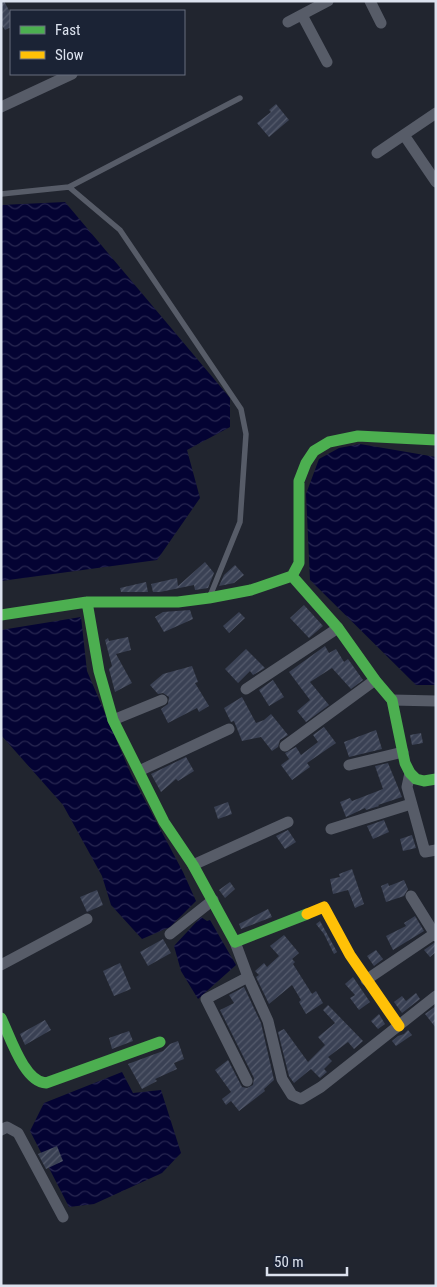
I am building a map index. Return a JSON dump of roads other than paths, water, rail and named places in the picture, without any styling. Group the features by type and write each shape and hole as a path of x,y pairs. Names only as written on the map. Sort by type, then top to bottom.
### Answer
{"street":[{"path":"288,22 328,1"},
{"path":"370,1 381,23"},
{"path":"302,15 327,62"},
{"path":"1,107 70,75"},
{"path":"377,153 436,114"},
{"path":"404,135 435,178"},
{"path":"1,615 87,602 178,602 208,598 251,590 292,576 299,563 300,481 303,469 310,456 318,448 332,440 355,436 436,440"},
{"path":"292,576 338,628 375,680 392,700 405,763 410,773 416,779 424,781 436,779"},
{"path":"87,602 99,671 113,720 164,822 213,900 235,942 268,1021 282,1079 292,1096 300,1099 321,1087 436,996"},
{"path":"246,689 338,628"},
{"path":"285,746 375,680"},
{"path":"113,720 162,700"},
{"path":"392,700 436,701"},
{"path":"139,771 229,729"},
{"path":"349,765 403,752"},
{"path":"410,773 407,787 425,852 436,850"},
{"path":"331,830 412,804"},
{"path":"192,865 288,822"},
{"path":"366,980 435,935 411,896"},
{"path":"170,934 213,900"},
{"path":"235,942 324,907 366,980 399,1026"},
{"path":"1,965 88,919"},
{"path":"247,1081 206,999 248,977"},
{"path":"1,1018 28,1072 40,1083 46,1083 160,1042"},
{"path":"1,1130 7,1127 18,1133 63,1217"}],"lane":[{"path":"1,194 69,187 240,98"},
{"path":"69,187 120,230 241,409 246,434 240,522 208,598"}],"water":[{"path":"65,202 230,398 230,427 187,450 200,498 157,560 1,581 1,205"},
{"path":"360,444 436,457 436,685 416,685 310,580 306,494 319,459 339,448"},
{"path":"81,617 87,671 131,774 183,872 196,901 170,927 142,939 111,905 102,876 63,805 1,735 1,630"},
{"path":"201,917 207,921 210,920 236,965 198,999 181,971 174,946"},
{"path":"122,1072 133,1093 161,1090 181,1153 162,1173 94,1204 69,1207 30,1131 44,1103"}]}
